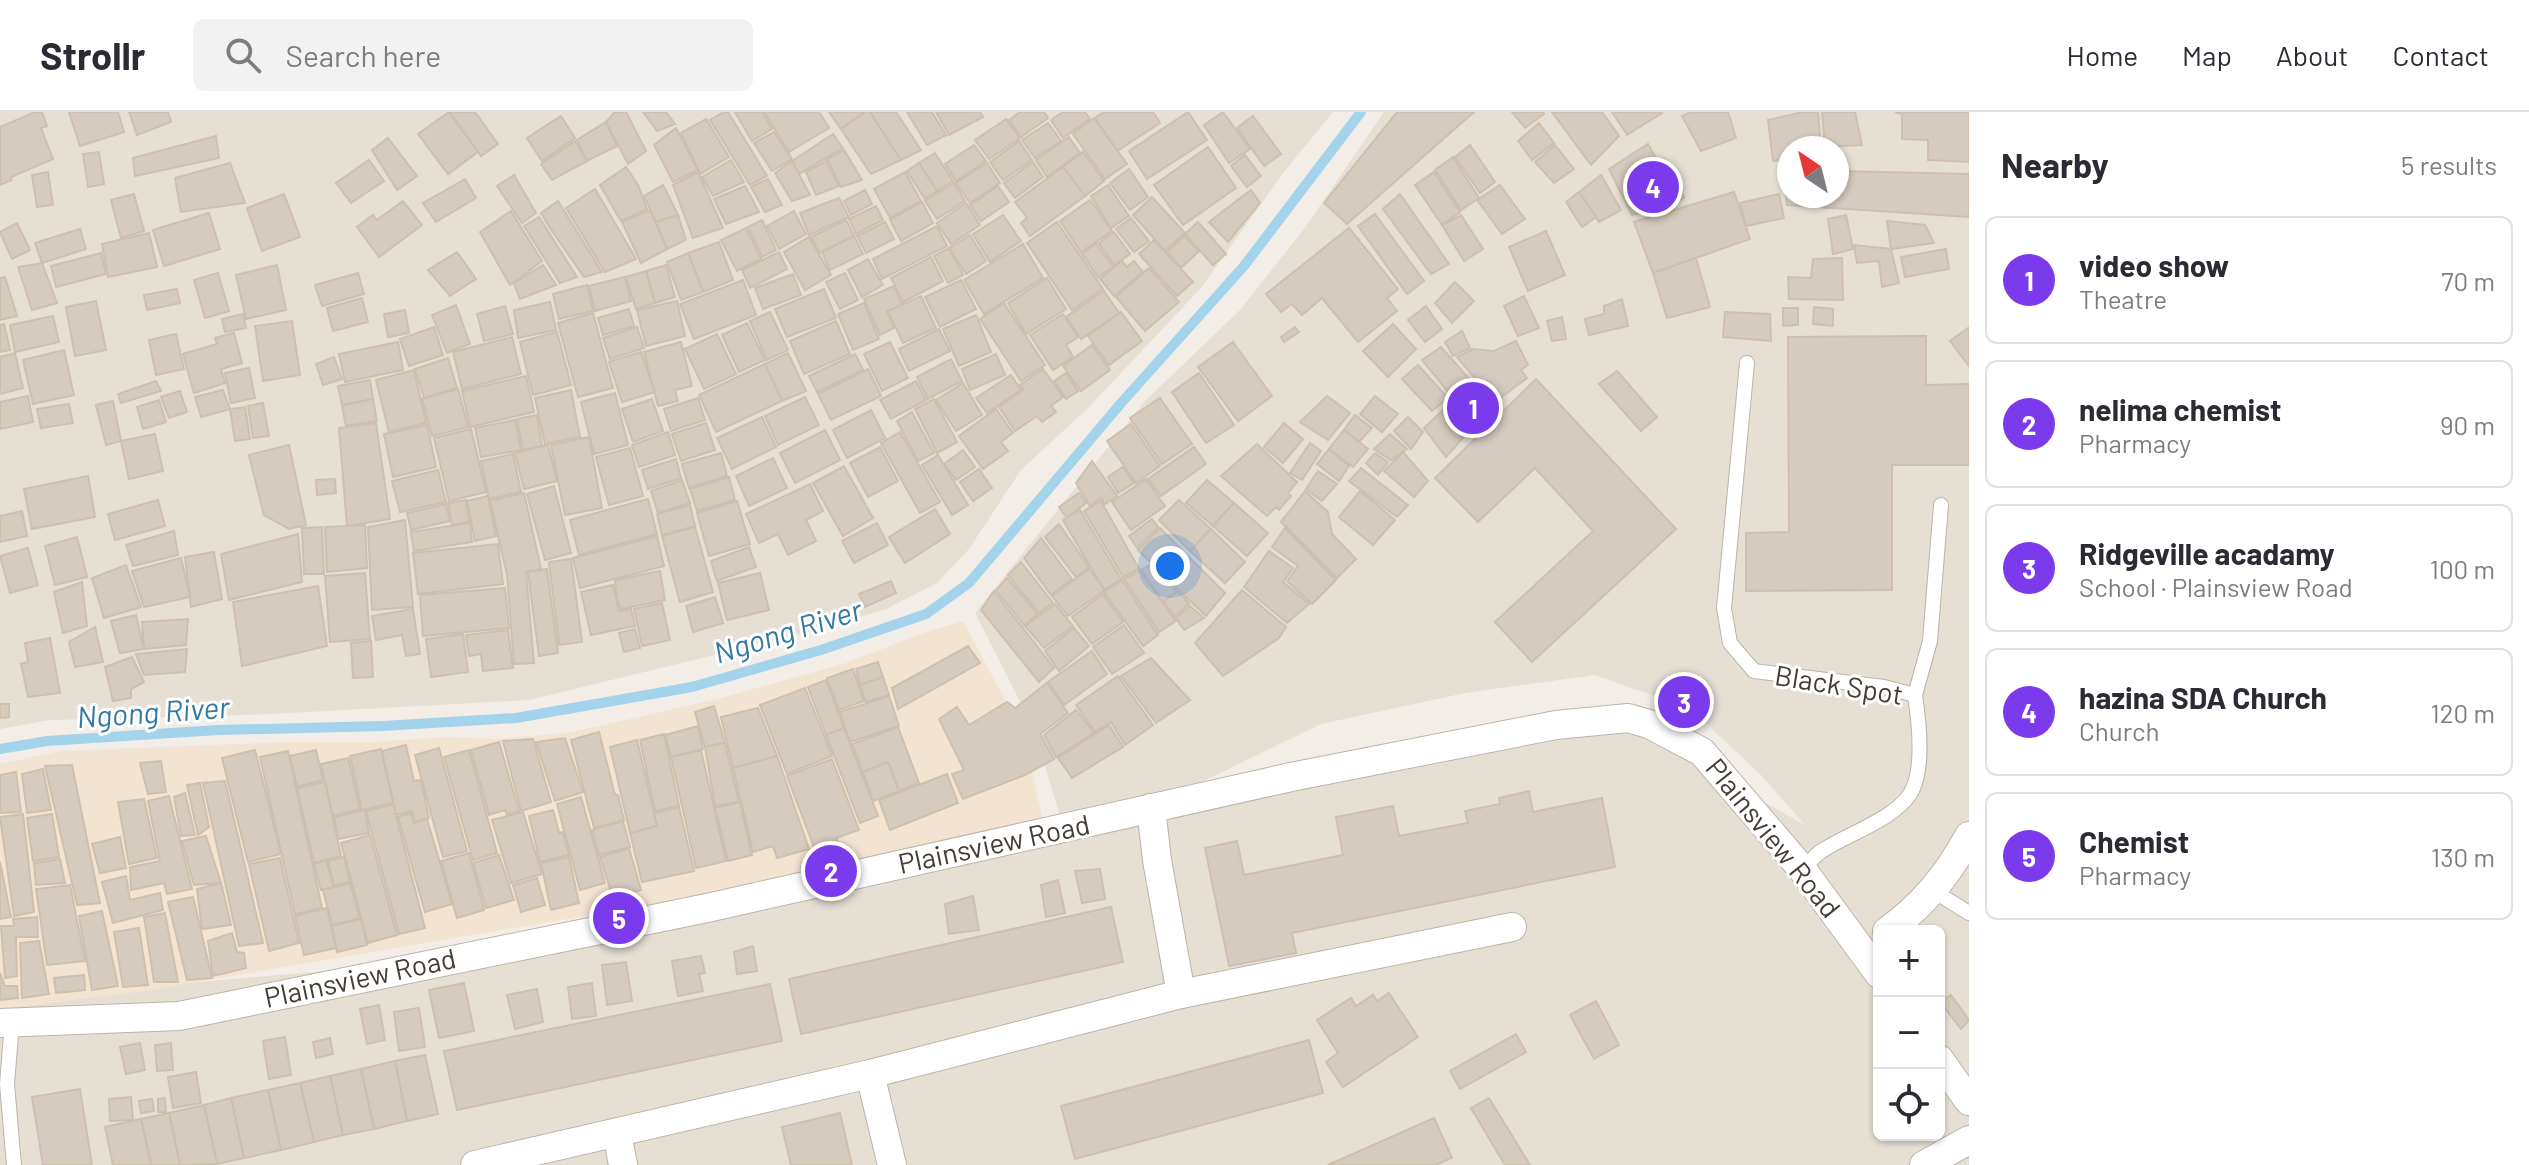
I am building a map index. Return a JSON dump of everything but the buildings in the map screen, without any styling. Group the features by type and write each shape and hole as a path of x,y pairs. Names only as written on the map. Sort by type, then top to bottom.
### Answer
{"street":[{"name":"Plainsview Road","path":"6,1023 179,1016 707,908 1476,739 1556,725 1628,718 1649,724 1702,752 1802,869 1870,942"},
{"path":"1151,808 1181,994"},
{"path":"1895,925 1932,890 1957,859 1969,836"},
{"path":"475,1165 870,1074 1181,994 1512,927"},
{"path":"1945,1067 1969,1101"},
{"path":"870,1074 892,1165"},
{"path":"617,1133 623,1165"},
{"path":"1924,1165 1969,1140"}],"lane":[{"name":"Black Spot","path":"1747,363 1724,608 1730,643 1754,671 1884,687 1915,695 1918,718 1918,774 1910,795 1892,811 1820,852 1802,869"},
{"path":"1915,695 1930,641 1941,505"},
{"path":"1932,890 1969,913"},
{"path":"6,1023 7,1084 14,1165"}],"shaded area":[{"path":"0,112 1333,112 1283,173 1201,288 1089,407 1021,470 969,549 937,583 886,609 818,630 529,700 271,714 50,720 0,729"},
{"path":"1384,112 1969,112 1969,1165 0,1165 0,999 349,969 1630,727 1805,825 1761,775 1691,709 1595,675 1465,693 1321,724 1177,794 1062,823 1034,729 975,613 1145,401 1240,310 1304,229"},
{"path":"963,621 1023,734 1044,824 654,904 138,992 0,1009 0,764 60,751 449,737 494,739 568,733 718,699 846,663"}],"waterway":[{"name":"Ngong River","path":"0,749 47,741 218,730 383,726 516,718 692,687 821,650 926,614 969,583 1122,402 1244,266 1361,112"}],"place":[{"name":"hazina SDA Church","path":"1653,187"},
{"name":"video show","path":"1473,408"},
{"name":"Ridgeville acadamy","path":"1684,702"},
{"name":"nelima chemist","path":"831,871"},
{"name":"Chemist","path":"619,918"}]}
